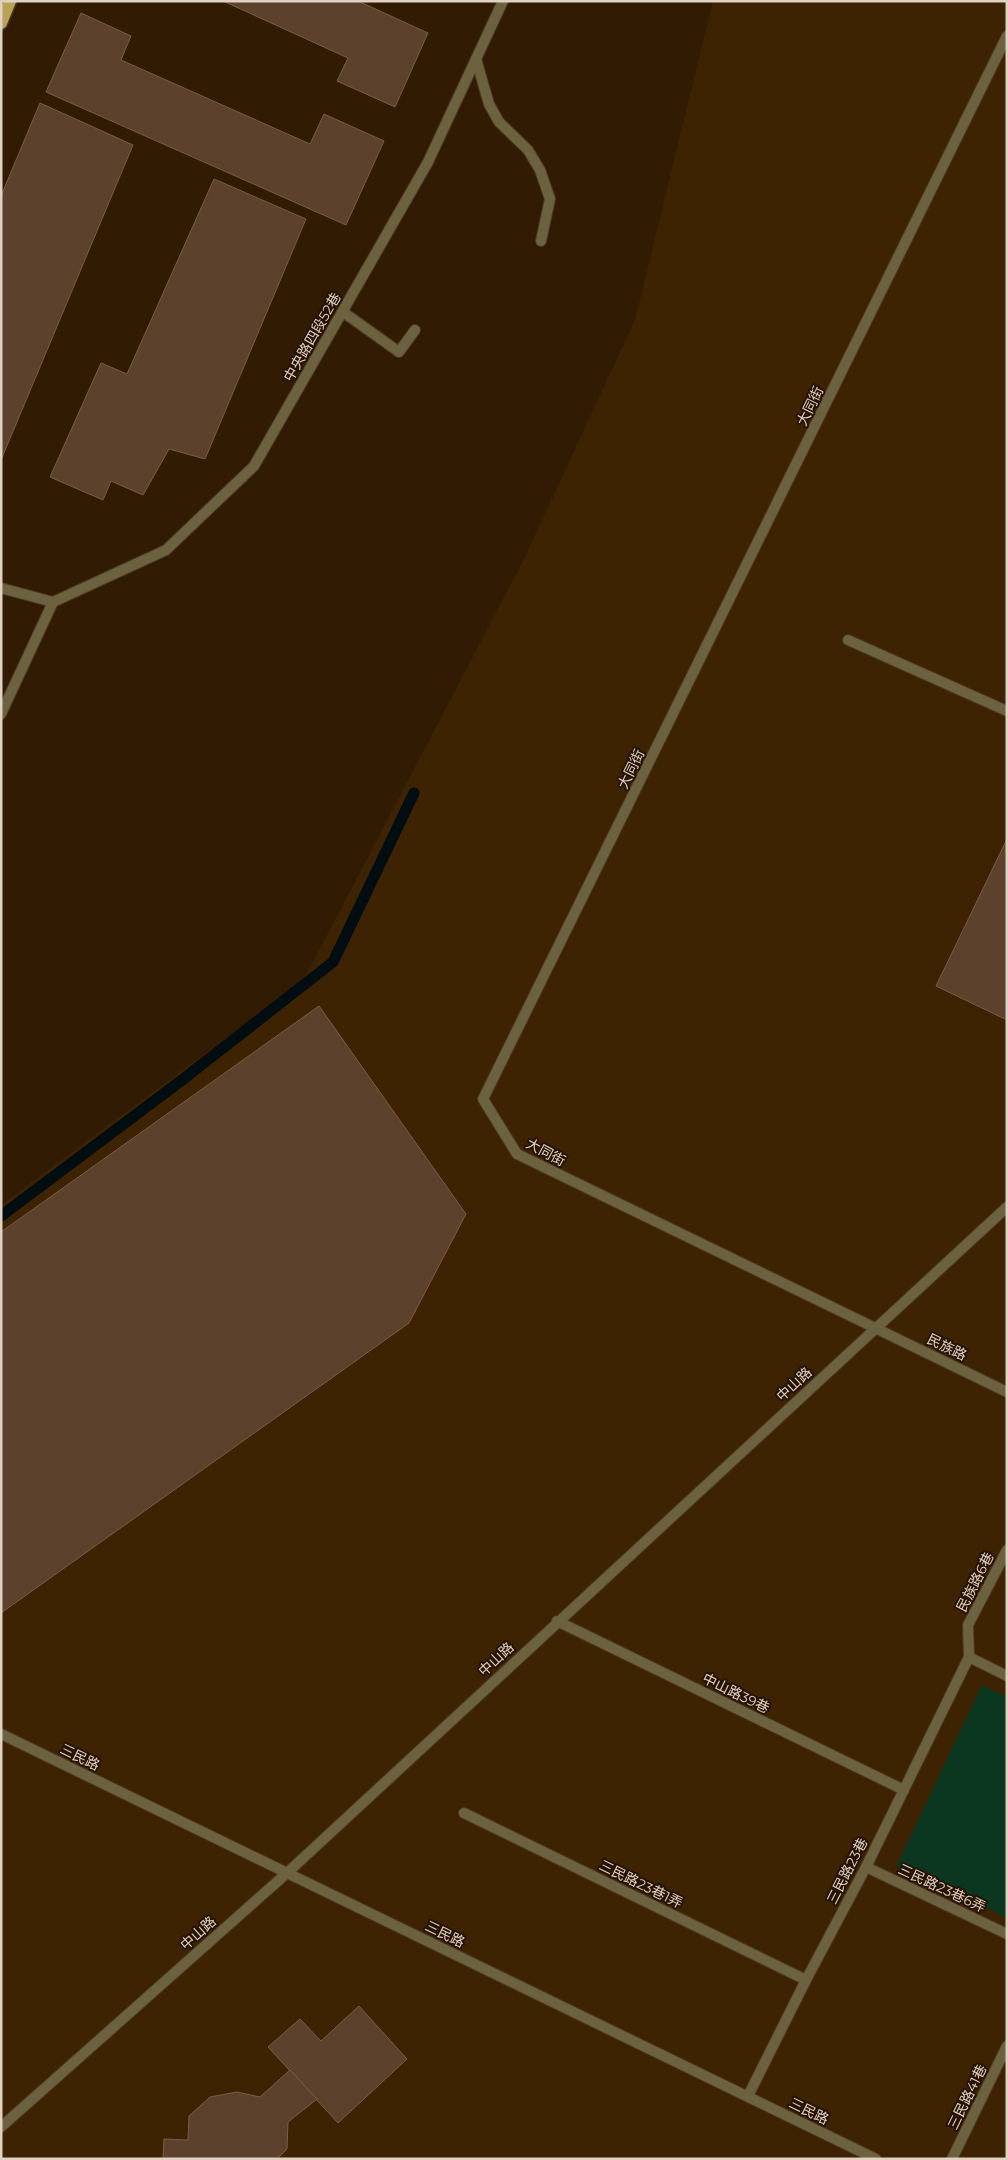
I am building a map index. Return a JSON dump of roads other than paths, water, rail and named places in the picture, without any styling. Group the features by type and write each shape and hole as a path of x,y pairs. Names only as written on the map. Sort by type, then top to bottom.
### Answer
{"main road":[{"path":"1,23 10,1"}],"street":[{"name":"中央路四段52巷","path":"53,602 166,550 254,466 428,162 503,1"},
{"name":"大同街","path":"875,1328 517,1154 483,1099 1007,36"},
{"path":"476,59 489,104 499,122 528,150 540,170 550,199 541,241"},
{"path":"343,312 399,352 415,330"},
{"path":"1,588 53,602 1,714"},
{"path":"848,640 1007,711"},
{"name":"中山路","path":"1,2127 287,1873 557,1621 1007,1207"},
{"name":"民族路","path":"875,1328 1007,1392"},
{"name":"民族路6巷","path":"969,1657 968,1625 1007,1550"},
{"name":"中山路39巷","path":"557,1621 904,1790"},
{"path":"969,1657 1007,1676"},
{"name":"三民路23巷","path":"748,2096 806,1980 866,1867 969,1657"},
{"name":"三民路","path":"1,1734 876,2159"},
{"name":"三民路23巷1弄","path":"464,1813 806,1980"},
{"name":"三民路23巷6弄","path":"866,1867 1007,1934"},
{"name":"三民路41巷","path":"952,2159 1007,2046"}],"waterway":[{"path":"1,1216 182,1080 333,962 414,793"}]}
